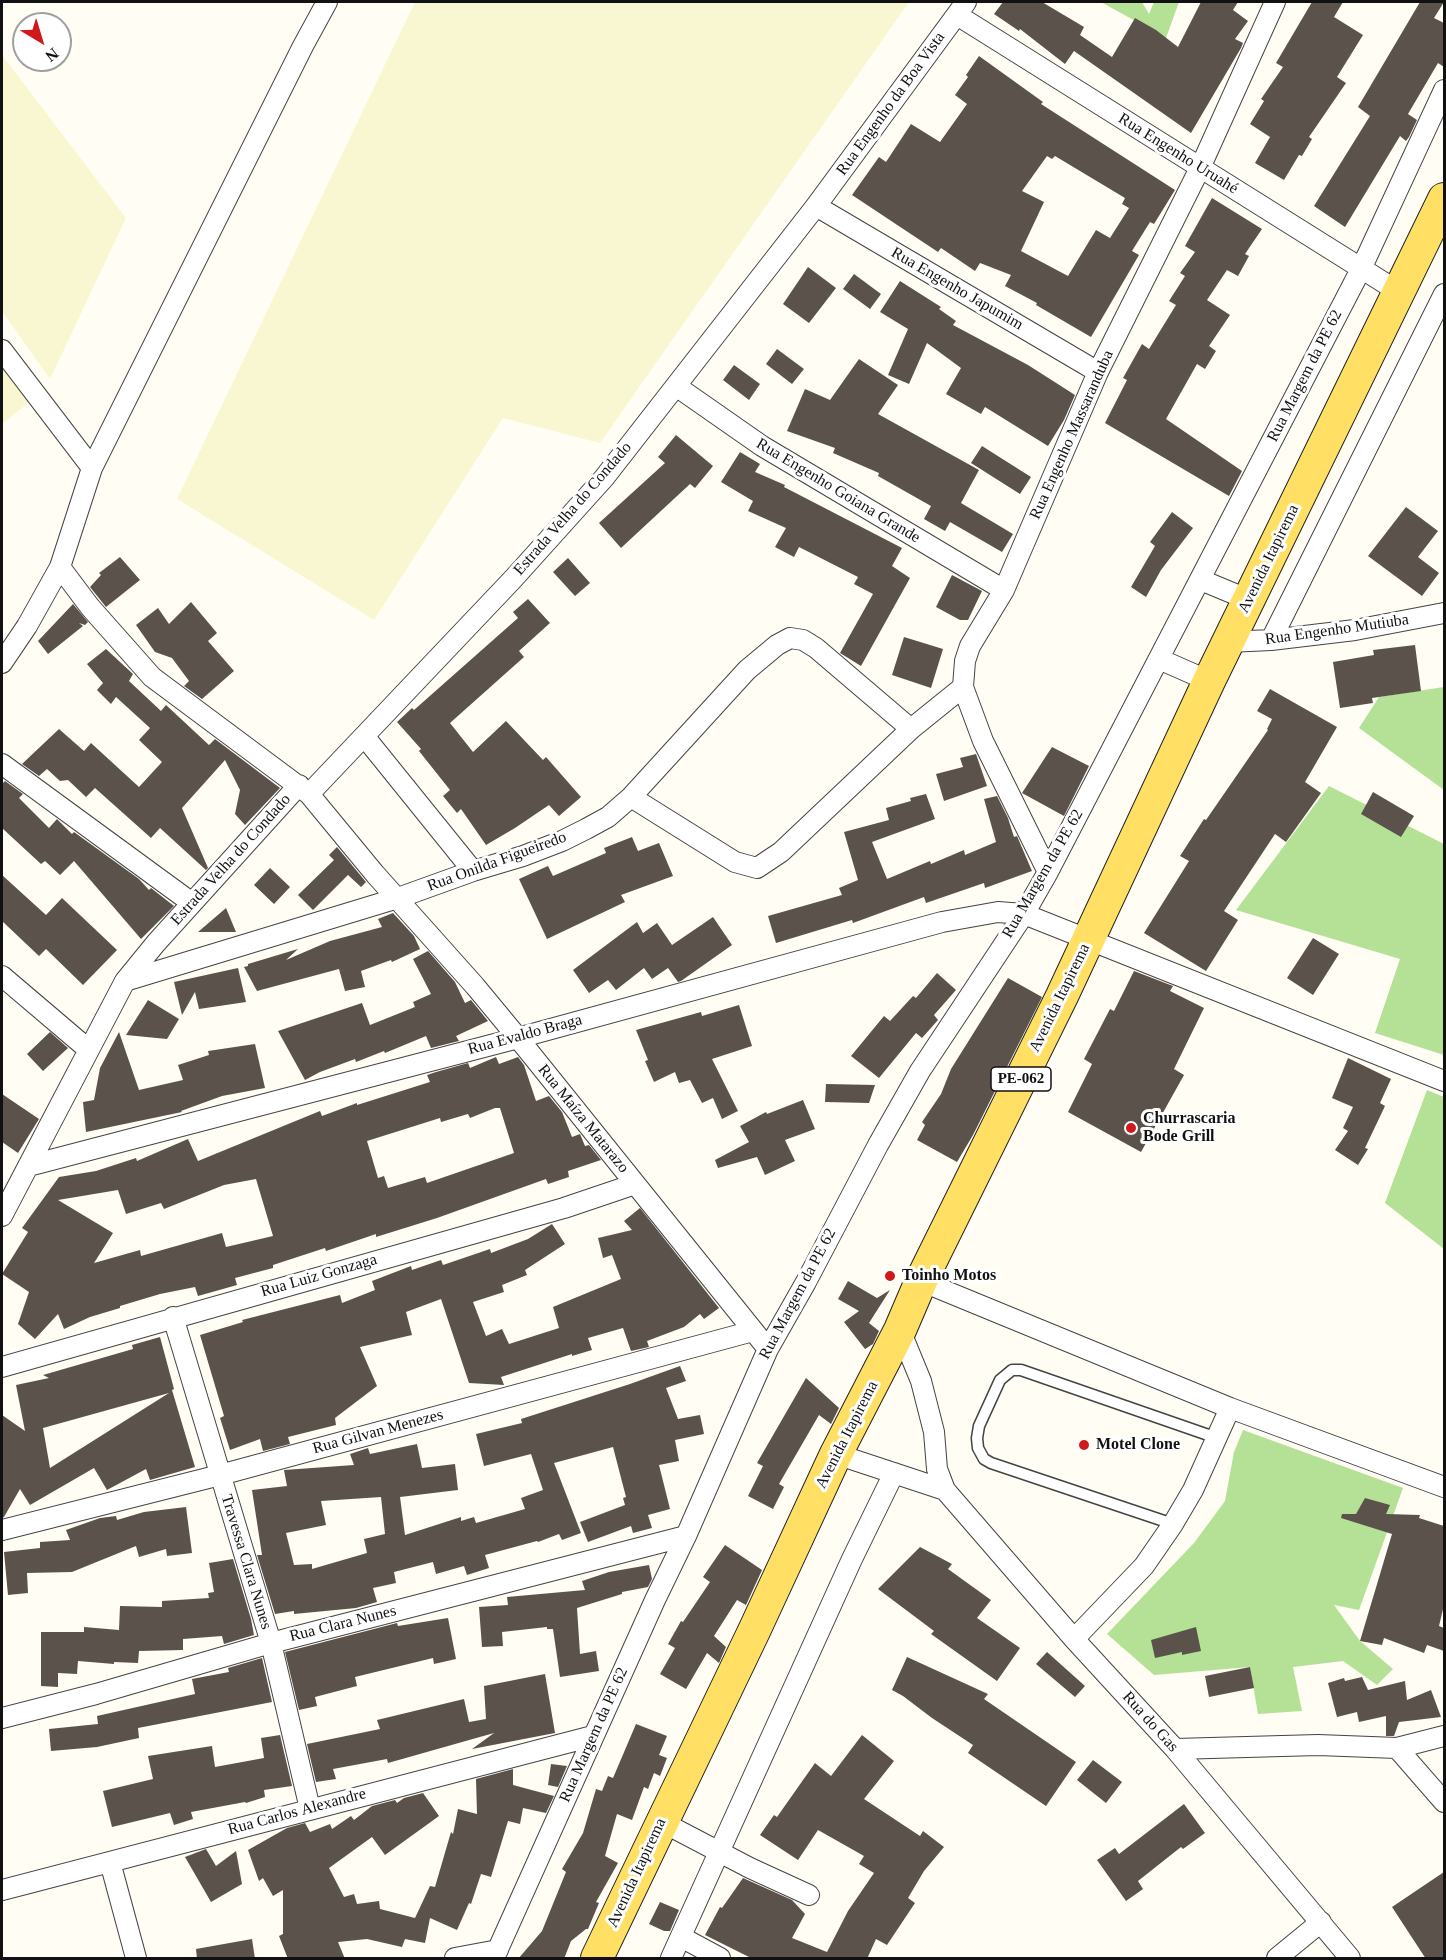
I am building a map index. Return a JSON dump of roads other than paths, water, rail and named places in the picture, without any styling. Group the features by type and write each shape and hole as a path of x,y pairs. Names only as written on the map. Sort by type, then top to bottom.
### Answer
{"main road":[{"name":"Avenida Itapirema","path":"597,1959 754,1632 836,1454 900,1330 921,1281 1089,940 1209,681 1444,199"}],"street":[{"path":"2,663 27,626 60,567 92,468 327,2"},
{"name":"Rua Engenho Massaranduba","path":"1048,872 983,741 963,687 965,661 970,646 1004,590 1098,372 1200,168 1275,2"},
{"name":"Rua Engenho Uruahé","path":"961,8 1200,168 1400,292"},
{"name":"Rua Engenho da Boa Vista","path":"816,206 961,8"},
{"name":"Rua Margem da PE 62","path":"496,1954 593,1736 686,1536 768,1349 920,1071 1024,914 1048,872 1361,268 1444,90"},
{"name":"Rua Engenho Japumim","path":"816,206 1098,372"},
{"name":"Estrada Velha do Condado","path":"4,1206 28,1166 125,981 138,963 192,903 304,789 364,736 559,529 604,478 816,206"},
{"path":"1271,640 1444,294"},
{"path":"2,350 92,468"},
{"name":"Rua Engenho Goiana Grande","path":"675,386 801,471 1004,590"},
{"name":"Estrada Velha do Condado","path":"60,567 90,607 152,677 304,789"},
{"path":"1201,579 1249,600"},
{"name":"Rua Engenho Mutiuba","path":"1228,642 1271,640 1356,630 1444,613"},
{"name":"Rua Onilda Figueiredo","path":"125,981 398,898 562,841 608,816 631,797 747,670 777,645 790,638 802,640 816,648 911,729"},
{"path":"1159,658 1209,681"},
{"path":"631,797 735,862 757,868 782,852 911,729 963,687"},
{"path":"364,736 473,871"},
{"path":"2,764 192,903"},
{"name":"Rua Maíza Matarazo","path":"304,789 518,1038 768,1349"},
{"name":"Rua Evaldo Braga","path":"28,1166 518,1038 942,922 998,912 1024,914 1444,1082"},
{"path":"2,976 89,1050"},
{"name":"Rua Luiz Gonzaga","path":"2,1367 564,1208 635,1184"},
{"path":"921,1281 1230,1408 1444,1487"},
{"name":"Travessa Clara Nunes","path":"173,1317 271,1643 310,1809"},
{"name":"Rua do Gas","path":"900,1330 921,1381 934,1432 937,1469 945,1490 1074,1639 1175,1749 1350,1959"},
{"name":"Rua Gilvan Menezes","path":"2,1530 220,1475 753,1331"},
{"path":"1074,1639 1144,1566 1173,1524 1193,1490 1230,1408"},
{"path":"836,1454 945,1490"},
{"path":"671,1959 852,1559 894,1473"},
{"name":"Rua Clara Nunes","path":"2,1718 96,1694 271,1643 686,1536"},
{"name":"Rua Carlos Alexandre","path":"2,1890 593,1736"},
{"path":"1175,1749 1318,1745 1397,1748 1444,1736"},
{"path":"1397,1748 1444,1802"},
{"path":"662,1822 750,1868 809,1895"},
{"path":"110,1862 136,1959"},
{"path":"1277,1959 1321,1923"},
{"path":"681,1937 720,1959"},
{"path":"455,1959 496,1954"}],"lane":[{"path":"1173,1524 984,1459 978,1448 979,1426 1000,1380 1012,1370 1021,1370 1217,1438"}],"place":[{"name":"Churrascaria Bode Grill","path":"1131,1128"},
{"name":"Toinho Motos","path":"890,1276"},
{"name":"Motel Clone","path":"1084,1445"}]}
